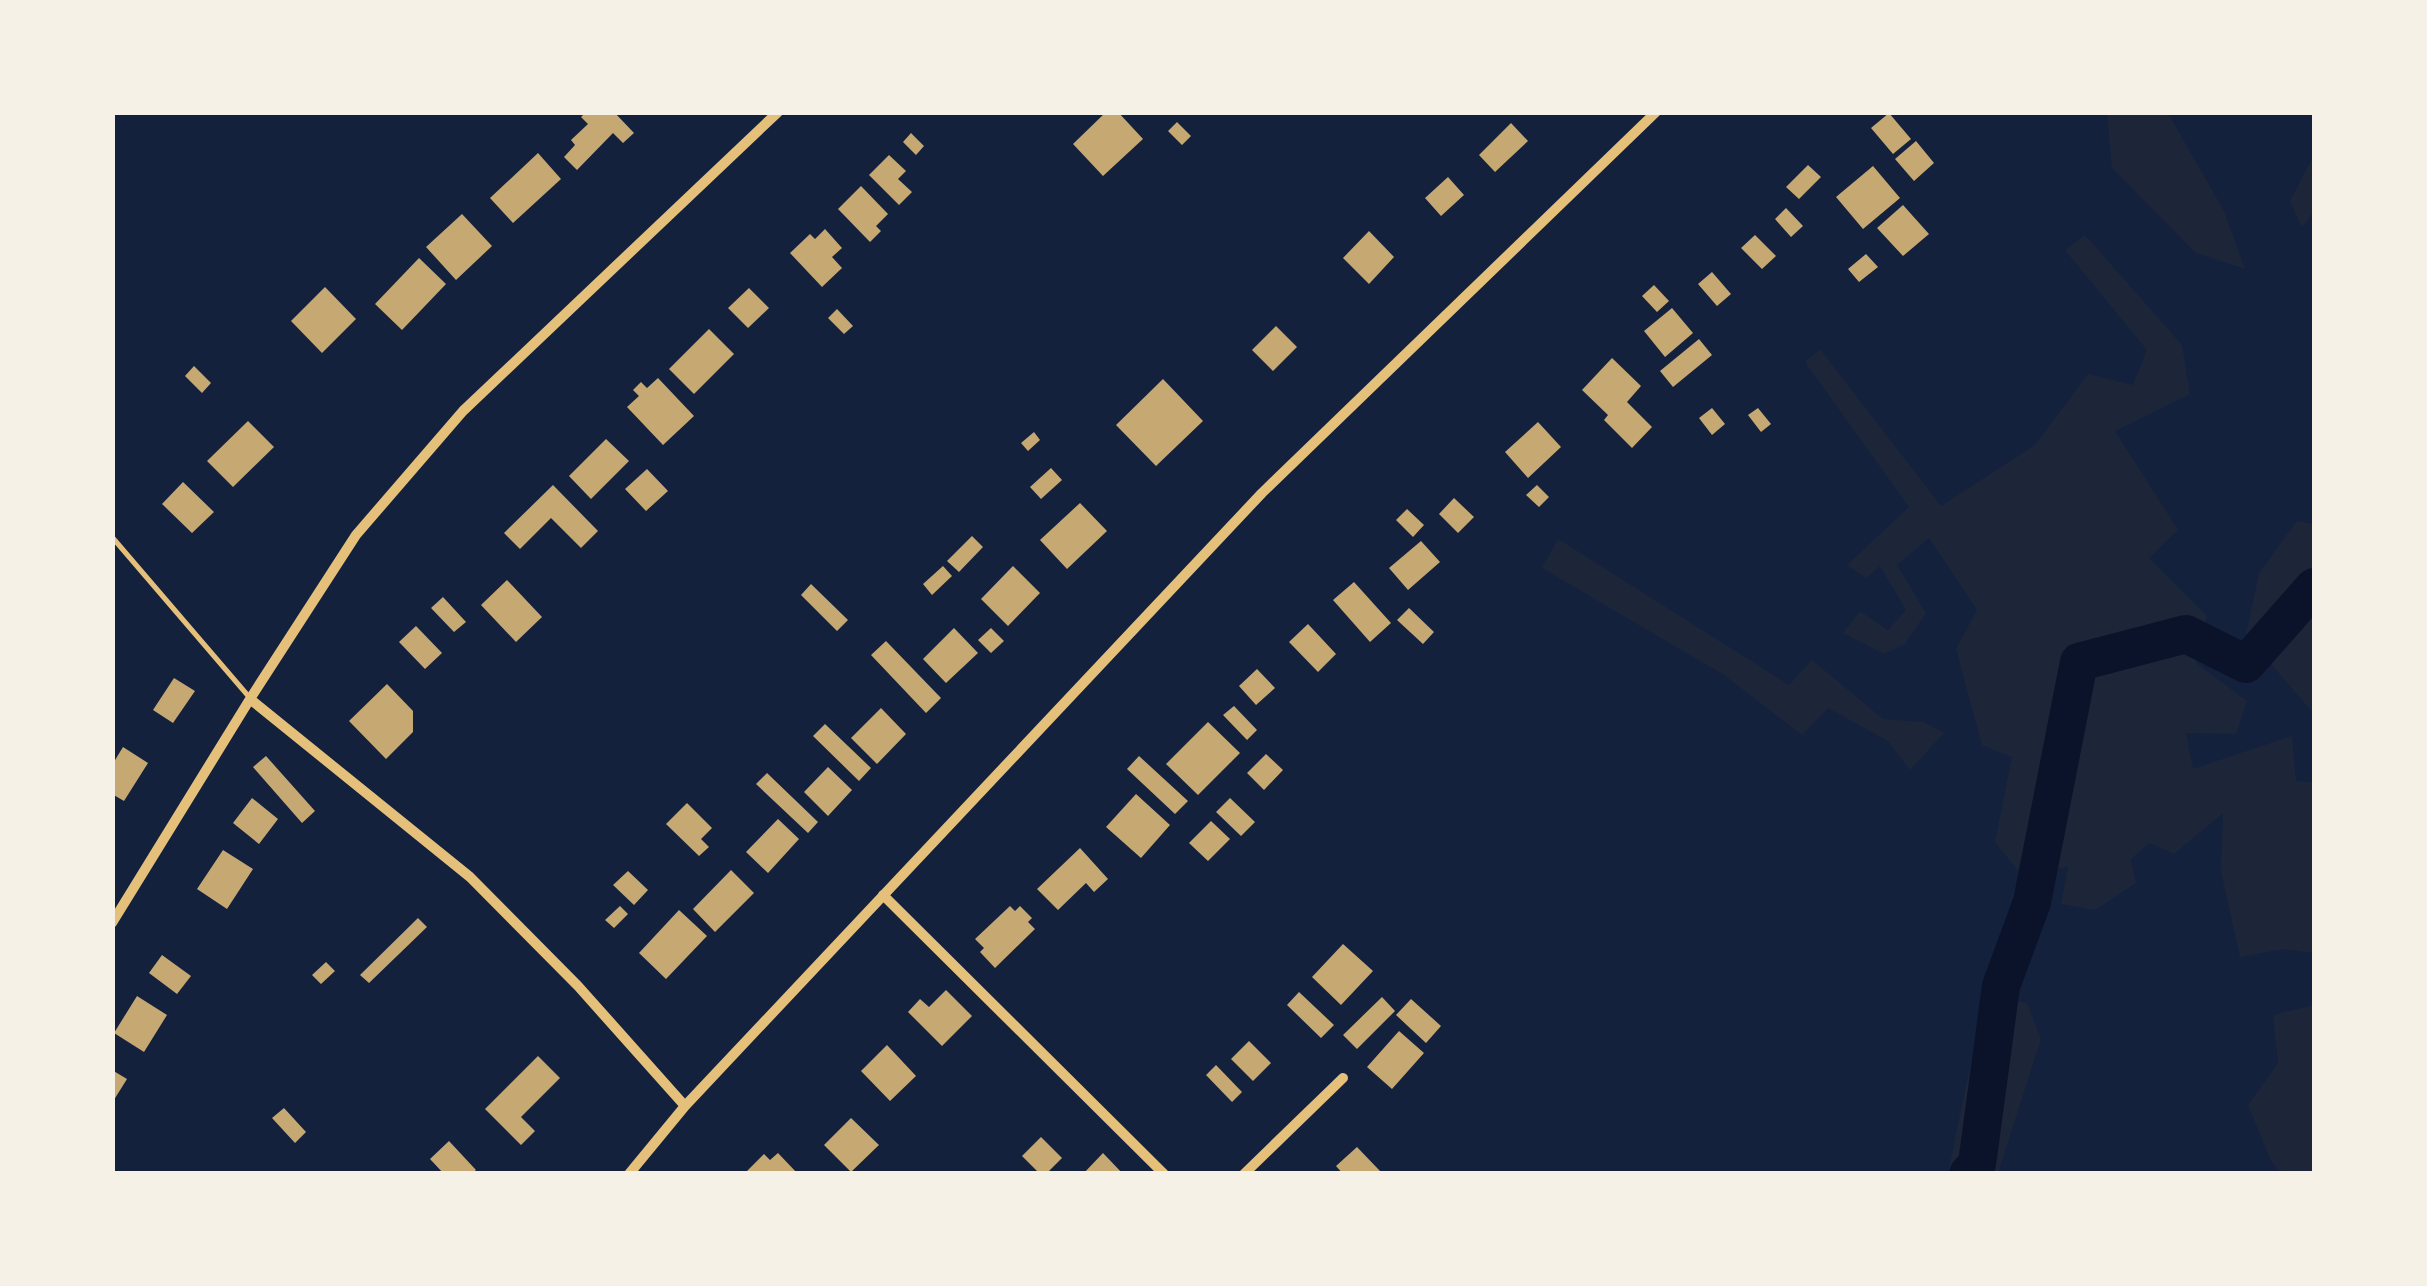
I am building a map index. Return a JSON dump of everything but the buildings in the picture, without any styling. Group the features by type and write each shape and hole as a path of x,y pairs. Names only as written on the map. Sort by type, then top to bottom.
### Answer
{"street":[{"path":"112,923 356,535 463,411 778,112"},
{"path":"629,1174 686,1106 1262,493 1656,112"},
{"path":"250,699 470,877 578,986 686,1106"},
{"path":"883,896 1164,1174"},
{"path":"1244,1174 1343,1078"}],"lane":[{"path":"112,537 250,699"}],"shaded area":[{"path":"2107,113 2168,113 2224,211 2245,269 2196,253 2112,168"},
{"path":"2314,155 2314,211 2302,228 2290,201"},
{"path":"2085,235 2182,345 2190,394 2115,431 2178,530 2149,558 2207,616 2196,663 2247,701 2236,734 2186,733 2193,769 2292,736 2296,781 2314,782 2314,953 2283,949 2240,957 2221,871 2223,813 2174,854 2149,843 2131,859 2136,883 2095,910 2061,904 2068,867 2020,873 1995,842 2012,757 1982,745 1956,649 1977,610 1929,538 1897,565 1926,613 1905,644 1884,654 1843,633 1860,611 1888,630 1906,610 1880,566 1866,578 1847,565 1909,507 1805,362 1820,349 1941,506 2035,445 2088,374 2133,385 2147,350 2065,250"},
{"path":"2297,521 2314,524 2314,714 2246,635 2259,573"},
{"path":"1558,539 1789,685 1812,660 1883,719 1924,722 1944,733 1910,770 1888,741 1828,708 1802,735 1724,675 1542,568"},
{"path":"1985,994 2027,1003 2041,1039 1998,1173 1948,1173"},
{"path":"2314,1005 2313,1173 2282,1173 2271,1161 2248,1105 2278,1063 2273,1015"}],"waterway":[{"path":"1968,1174 1977,1164 2001,986 2032,902 2079,662 2186,634 2246,664 2314,587"}]}
